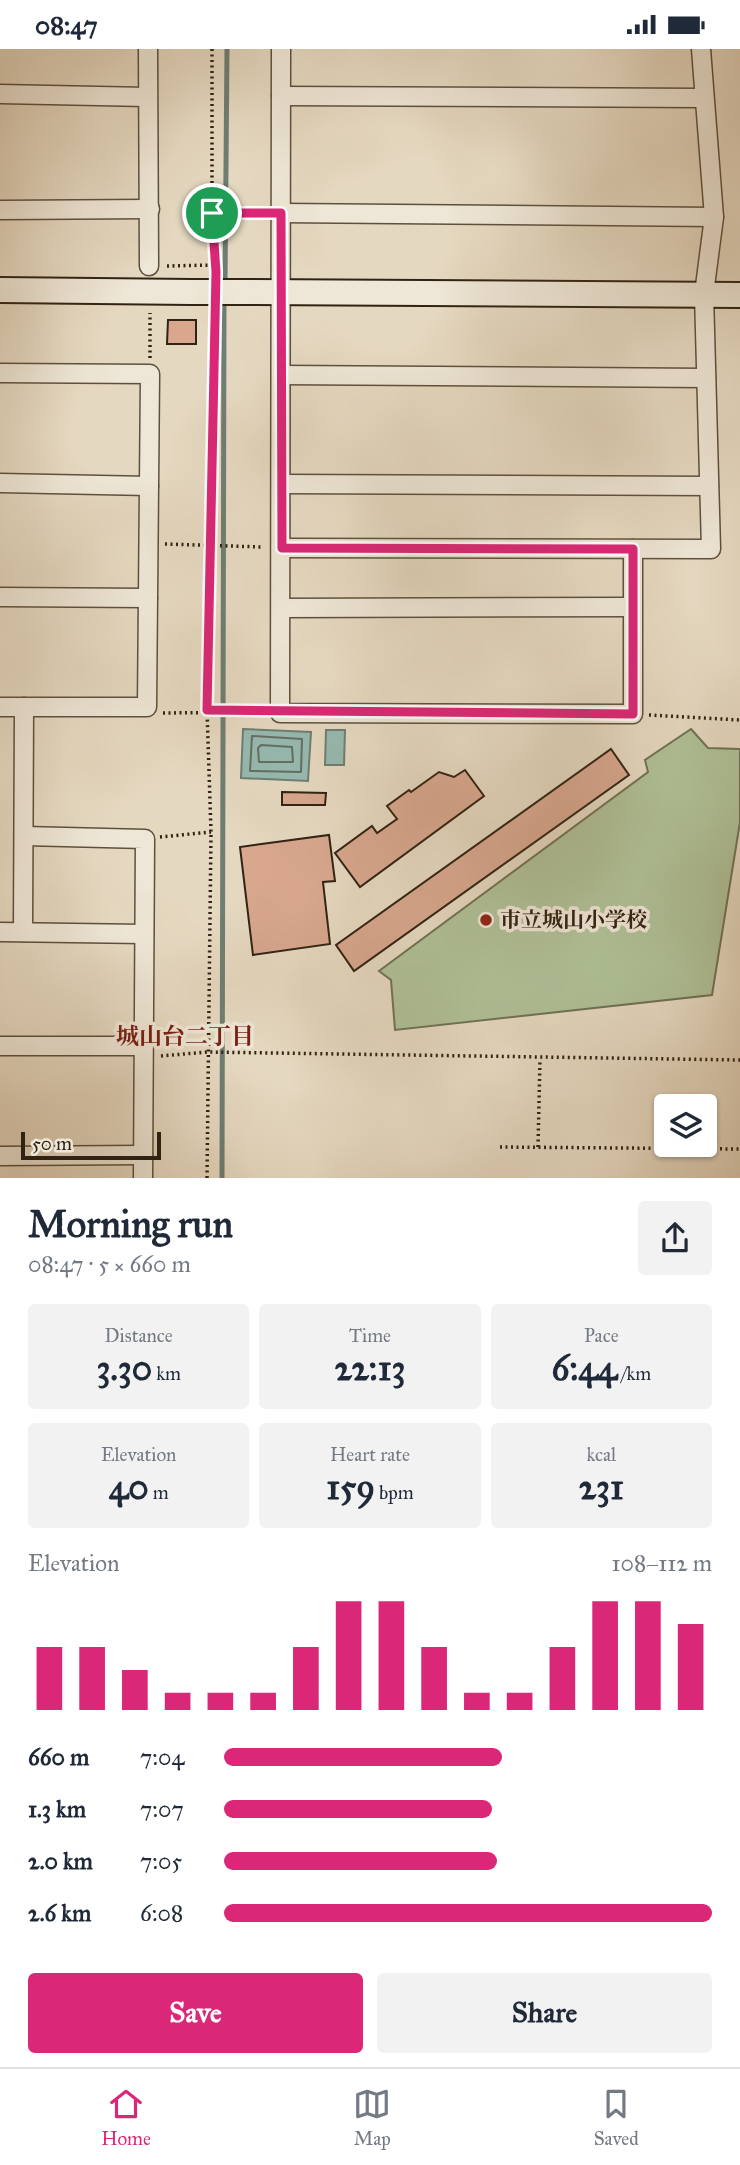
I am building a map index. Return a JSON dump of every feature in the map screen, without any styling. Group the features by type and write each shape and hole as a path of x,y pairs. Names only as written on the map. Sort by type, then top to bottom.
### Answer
{"street":[{"path":"148,49 149,266"},
{"path":"281,49 280,713 633,714 633,549"},
{"path":"282,548 711,549 704,295 714,217 701,49"},
{"path":"0,94 147,97"},
{"path":"281,96 704,98"},
{"path":"0,210 150,209"},
{"path":"281,213 714,217"},
{"path":"0,290 740,295"},
{"path":"0,373 150,374 147,708 0,707"},
{"path":"281,375 706,378"},
{"path":"0,483 149,486"},
{"path":"282,484 709,487"},
{"path":"0,597 148,598"},
{"path":"282,608 632,607"},
{"path":"23,932 24,707"},
{"path":"24,836 145,839 143,1178"},
{"path":"0,932 144,934"},
{"path":"0,1046 144,1052"},
{"path":"0,1156 143,1155"}],"path":[{"path":"212,49 212,213 215,282"},
{"path":"212,213 281,213"},
{"path":"149,266 214,265"},
{"path":"150,292 150,374"},
{"path":"207,1178 211,832 207,710 215,304"},
{"path":"149,544 282,548"},
{"path":"147,708 150,714 207,710 280,713"},
{"path":"633,714 740,720"},
{"path":"145,839 211,832"},
{"path":"144,1052 740,1061"},
{"path":"538,1147 540,1059"},
{"path":"500,1147 740,1149"}],"green space":[{"path":"691,729 708,748 740,749 740,822 712,995 395,1030 391,980 379,971 648,772 645,760"}],"water":[{"path":"243,729 311,732 308,781 241,778"},
{"path":"326,730 345,730 344,765 325,765"}],"building":[{"path":"168,320 196,320 196,344 167,344"},
{"path":"611,749 629,775 354,971 336,945"},
{"path":"465,770 484,796 360,887 335,853 372,826 377,833 397,819 387,806 409,790 411,792 439,772 454,777"},
{"path":"282,792 326,793 325,805 282,805"},
{"path":"329,835 335,881 323,882 330,944 253,955 240,847"}],"waterway":[{"path":"225,284 227,49"},
{"path":"222,1178 224,297"}],"place":[{"name":"市立城山小学校","path":"486,920"}],"district":[{"name":"城山台二丁目","path":"185,1036"}],"route":[{"path":"212,213 281,213 282,548 633,549 633,714 280,713 207,710 216,272 212,213"}]}
